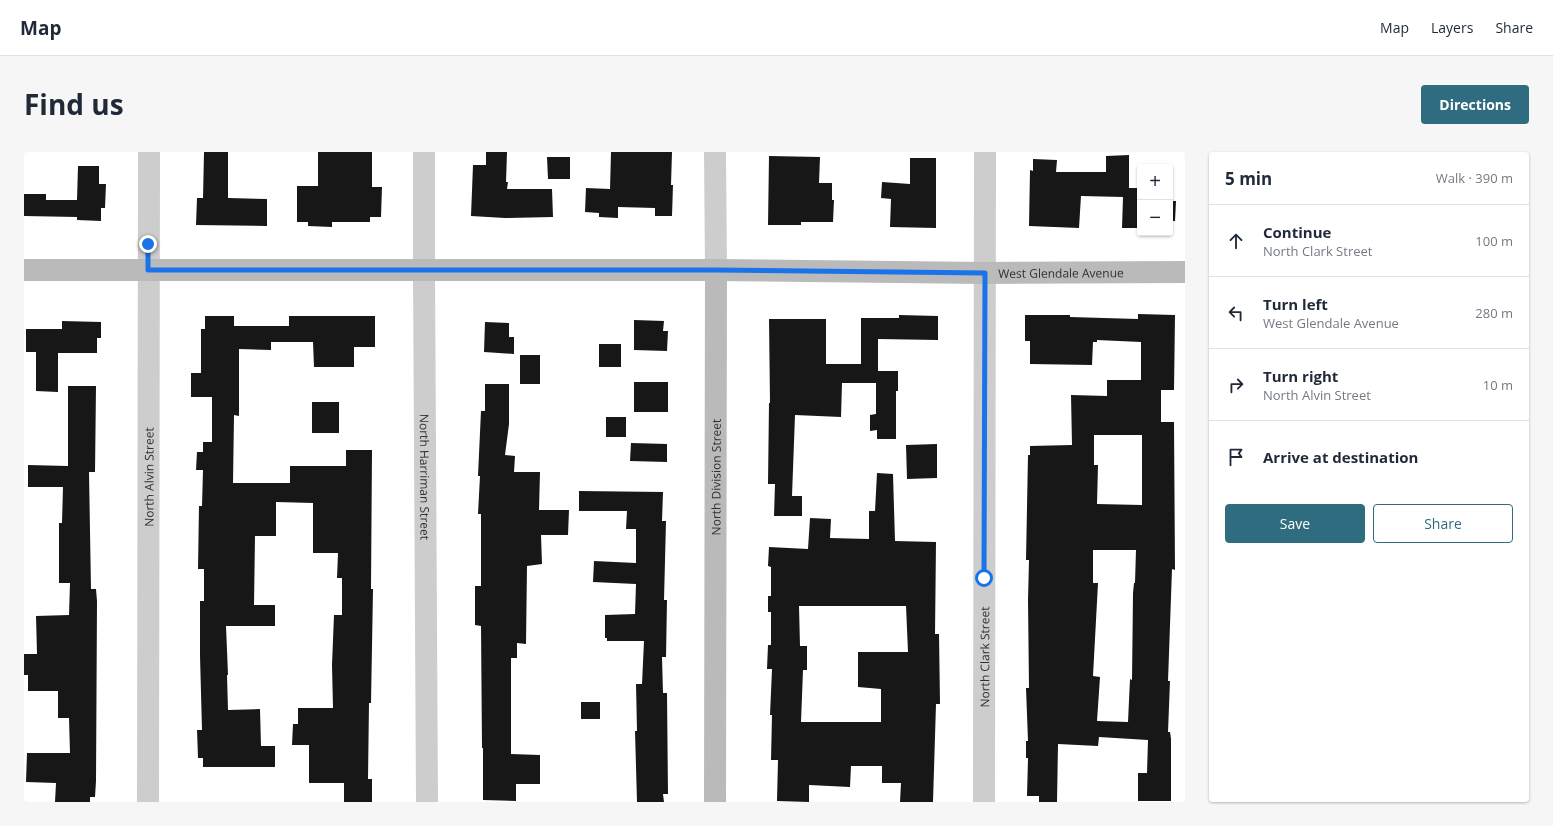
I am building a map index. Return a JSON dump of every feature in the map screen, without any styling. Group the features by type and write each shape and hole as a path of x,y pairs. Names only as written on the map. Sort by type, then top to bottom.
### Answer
{"street":[{"name":"North Alvin Street","path":"148,802 149,152"},
{"name":"North Harriman Street","path":"424,152 427,802"},
{"name":"North Division Street","path":"715,152 715,802"},
{"name":"North Clark Street","path":"984,802 985,152"},
{"name":"West Glendale Avenue","path":"24,270 716,270 985,273 1185,272"}],"building":[{"path":"204,152 228,152 228,198 267,199 267,226 196,225 197,198 203,198"},
{"path":"318,152 372,152 372,187 382,187 381,217 370,217 370,222 332,222 332,227 308,226 308,222 297,222 297,186 318,186"},
{"path":"486,152 507,152 507,189 552,189 553,217 505,218 471,216 473,165 486,165"},
{"path":"611,152 672,152 672,216 655,216 655,208 618,207 618,218 599,217 599,213 585,212 586,188 610,189"},
{"path":"1129,155 1129,188 1137,188 1137,228 1122,228 1123,197 1081,196 1079,228 1029,226 1030,170 1033,171 1033,159 1057,160 1056,172 1106,172 1106,156"},
{"path":"769,156 820,157 819,183 832,183 832,200 834,200 833,222 801,222 801,225 768,225"},
{"path":"547,157 570,157 570,179 548,179"},
{"path":"910,158 936,158 936,228 890,227 891,199 881,198 882,182 910,184"},
{"path":"78,166 99,166 99,184 106,184 105,208 101,208 101,221 77,220 77,217 24,216 24,194 46,194 46,200 77,200"},
{"path":"1173,201 1176,201 1175,221 1173,221"},
{"path":"1138,314 1175,315 1174,390 1161,390 1161,422 1174,422 1175,570 1172,569 1168,681 1170,681 1168,732 1170,732 1171,739 1171,801 1138,801 1138,773 1147,773 1148,740 1099,737 1098,746 1058,744 1057,802 1039,802 1039,796 1027,796 1028,758 1026,758 1026,741 1028,741 1026,688 1029,688 1029,560 1026,560 1028,455 1030,455 1030,446 1072,445 1071,395 1107,396 1107,380 1141,380 1141,342 1097,340 1097,342 1093,342 1092,365 1030,364 1030,341 1025,341 1025,315 1070,315 1070,317 1138,319","holes":["1094,435 1142,435 1142,505 1097,504 1098,465 1094,465","1093,550 1136,550 1135,583 1133,593 1132,680 1130,679 1128,722 1097,721 1100,677 1093,676 1098,583 1093,583"]},
{"path":"899,315 938,316 938,340 878,339 878,371 898,371 898,391 896,391 896,439 877,439 877,430 870,431 870,415 876,414 876,383 842,383 841,417 795,415 792,496 802,496 802,516 774,516 775,484 768,484 770,403 769,319 826,319 826,364 861,364 861,318 899,318"},
{"path":"205,316 234,316 234,326 289,326 289,316 375,316 375,347 354,347 354,367 314,367 313,342 271,342 271,350 239,349 239,416 234,415 233,483 290,483 290,466 346,466 346,450 372,450 371,589 373,589 368,779 372,779 372,802 344,802 344,783 309,783 309,745 292,745 293,724 298,724 298,708 333,708 332,665 334,615 342,615 342,578 337,578 338,553 313,553 313,503 276,502 276,536 255,536 254,605 275,605 275,626 226,626 228,710 260,709 261,746 275,746 275,767 203,767 203,758 198,758 197,730 202,730 200,601 204,601 204,569 198,569 199,506 202,506 203,470 196,470 197,452 203,452 203,442 212,442 212,397 191,397 191,373 201,373 201,329 205,329"},
{"path":"634,320 664,321 663,331 668,331 667,351 634,350"},
{"path":"62,321 101,322 101,338 97,338 97,353 58,353 58,392 36,391 36,352 26,352 26,329 62,329"},
{"path":"485,322 509,323 509,337 514,337 514,354 484,352"},
{"path":"599,344 621,344 621,367 599,367"},
{"path":"520,355 540,355 540,384 520,384"},
{"path":"634,382 668,382 668,412 634,412"},
{"path":"485,384 509,384 509,424 505,455 515,456 514,472 540,472 539,510 569,510 568,535 541,535 542,564 527,566 526,644 517,643 517,658 511,658 511,754 540,755 540,784 516,784 516,801 483,800 481,626 475,625 475,586 481,586 481,514 478,514 480,476 478,476 481,411 485,411"},
{"path":"68,386 96,386 95,472 89,472 91,589 96,589 97,601 96,781 95,797 90,797 90,802 55,802 56,783 26,782 27,753 70,753 69,718 58,718 58,691 28,691 28,675 24,675 24,654 37,654 36,616 69,615 70,583 59,583 59,523 62,523 63,487 28,487 28,465 68,466"},
{"path":"312,402 339,402 339,433 312,433"},
{"path":"606,417 626,417 626,437 606,437"},
{"path":"631,443 667,444 667,462 630,461"},
{"path":"937,444 937,478 907,479 906,445"},
{"path":"877,473 893,474 895,541 936,542 935,634 939,634 940,704 936,704 933,802 900,802 901,783 882,783 882,766 851,766 850,787 809,785 809,802 777,801 778,760 771,760 772,715 770,715 772,669 767,669 768,645 771,645 771,612 768,612 768,596 771,596 771,567 768,566 769,547 808,549 810,518 831,519 830,538 869,539 869,511 875,511","holes":["799,606 906,606 908,652 858,652 858,687 881,689 881,722 801,722 803,670 807,670 807,646 800,646"]},
{"path":"579,491 663,492 662,521 666,521 664,600 667,600 666,657 662,657 663,693 667,693 668,794 663,794 664,802 637,802 635,731 637,731 636,684 642,684 644,641 607,641 607,638 605,638 605,615 635,614 636,584 593,582 594,561 636,563 636,529 626,529 627,511 579,511"},
{"path":"581,702 600,702 600,719 581,719"}],"route":[{"path":"148,244 148,270 716,270 985,273 984,578"}]}
